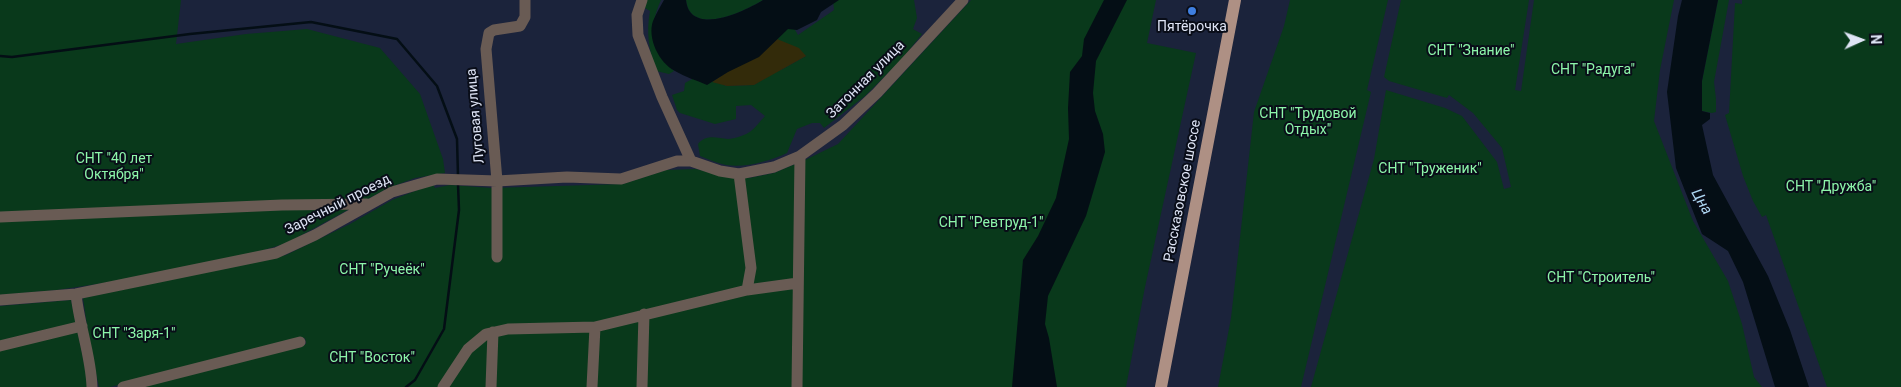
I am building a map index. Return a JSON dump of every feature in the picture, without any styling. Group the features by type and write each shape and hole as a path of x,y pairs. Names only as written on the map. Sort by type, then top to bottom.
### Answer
{"main road":[{"name":"Рассказовское шоссе","path":"1160,387 1234,0"}],"street":[{"name":"Луговая улица","path":"497,257 497,181 486,49 489,34 494,30 520,26 525,17 525,0"},
{"path":"642,0 637,15 638,35 662,97 691,161"},
{"name":"Затонная улица","path":"691,161 720,171 739,174 774,167 800,156 843,126 865,105 963,0"},
{"path":"797,387 800,156"},
{"name":"Заречный проезд","path":"0,300 76,294 276,253 315,235 392,192 437,179 497,181 567,177 621,179 638,175 664,164 677,161 691,161"},
{"path":"739,174 751,268 747,290"},
{"path":"0,216 282,205 369,204"},
{"path":"443,387 468,349 492,332 508,329 595,327 747,290 798,283"},
{"path":"76,294 92,367 92,387"},
{"path":"642,387 644,314"},
{"path":"0,346 82,326"},
{"path":"592,387 595,327"},
{"path":"491,387 492,332"},
{"path":"124,387 300,342"}],"green space":[{"name":"СНТ \"40 лет Октября\"","path":"0,0 181,0 176,44 246,34 307,29 380,48 420,94 443,159 445,173 415,178 388,188 287,243 254,253 117,281 57,290 0,295"},
{"path":"646,0 661,0 653,29 656,47 660,55 674,71 669,74 656,71 650,49 648,34 650,11 645,8 644,2"},
{"path":"686,0 763,0 731,15 707,19 697,17 690,11"},
{"path":"833,0 914,0 917,18 913,29 922,34 902,59 865,96 824,128 820,123 812,123 797,129 787,153 773,159 742,166 726,165 700,156 698,144 701,141 708,138 728,139 743,135 753,129 765,116 751,105 736,106 736,119 715,124 680,113 677,110 672,95 684,91 685,83 696,77 724,82 725,86 754,85 777,70 781,70 806,56 770,36 791,23 798,35 834,10"},
{"name":"СНТ \"Ревтруд-1\"","path":"971,0 1156,0 1147,43 1196,53 1145,287 1126,387 133,387 306,344 305,338 110,387 99,387 90,346 83,298 286,255 350,224 392,200 433,184 435,188 450,185 492,188 623,184 666,170 696,169 733,178 749,178 774,173 838,144"},
{"name":"СНТ \"Трудовой Отдых\"","path":"1290,0 1388,0 1367,90 1371,92 1301,387 1218,387 1231,318 1254,112 1284,26"},
{"path":"1401,0 1529,0 1515,90 1521,91 1534,0 1674,0 1660,70 1654,121 1693,221 1728,281 1742,324 1754,377 1762,387 1311,387 1374,159 1386,90 1445,108 1462,116 1497,162 1504,189 1511,187 1502,148 1473,113 1449,95 1447,98 1389,81 1384,77"},
{"path":"1718,0 1729,0 1714,82 1716,112 1712,113 1702,111 1702,81"},
{"name":"СНТ \"Дружба\"","path":"1742,0 1901,0 1901,387 1827,387 1766,215 1762,217 1743,176 1725,115 1729,113 1735,3 1742,4"},
{"path":"71,300 89,387 0,387 0,306"}],"sand":[{"path":"777,39 799,48 806,56 754,85 727,86 712,82"}],"water":[{"path":"664,0 686,0 690,11 697,17 707,19 731,15 763,0 839,0 821,12 817,20 797,30 788,29 759,57 707,85 669,67 659,56 653,42 652,28 654,18"},
{"path":"1104,0 1127,0 1096,61 1093,93 1095,111 1103,134 1105,152 1086,216 1048,296 1045,324 1057,387 1012,387 1023,260 1038,236 1056,198 1069,139 1070,72 1082,56 1084,39"},
{"name":"Цна","path":"1682,0 1718,0 1702,81 1702,111 1710,113 1710,119 1702,125 1713,175 1768,276 1790,330 1809,387 1775,387 1743,282 1728,251 1702,234 1676,168 1667,92"}],"waterway":[{"path":"0,56 12,57 190,34 311,22 397,39 437,86 457,139 458,176"},
{"path":"406,387 415,380 444,329 459,210 458,184"}],"place":[{"name":"Пятёрочка","path":"1192,11"}],"park label":[{"name":"СНТ \"Знание\"","path":"1471,51"},
{"name":"СНТ \"Радуга\"","path":"1593,70"},
{"name":"СНТ \"Труженик\"","path":"1430,169"},
{"name":"СНТ \"Ручеёк\"","path":"382,270"},
{"name":"СНТ \"Строитель\"","path":"1601,278"},
{"name":"СНТ \"Заря-1\"","path":"134,334"},
{"name":"СНТ \"Восток\"","path":"372,358"}]}
